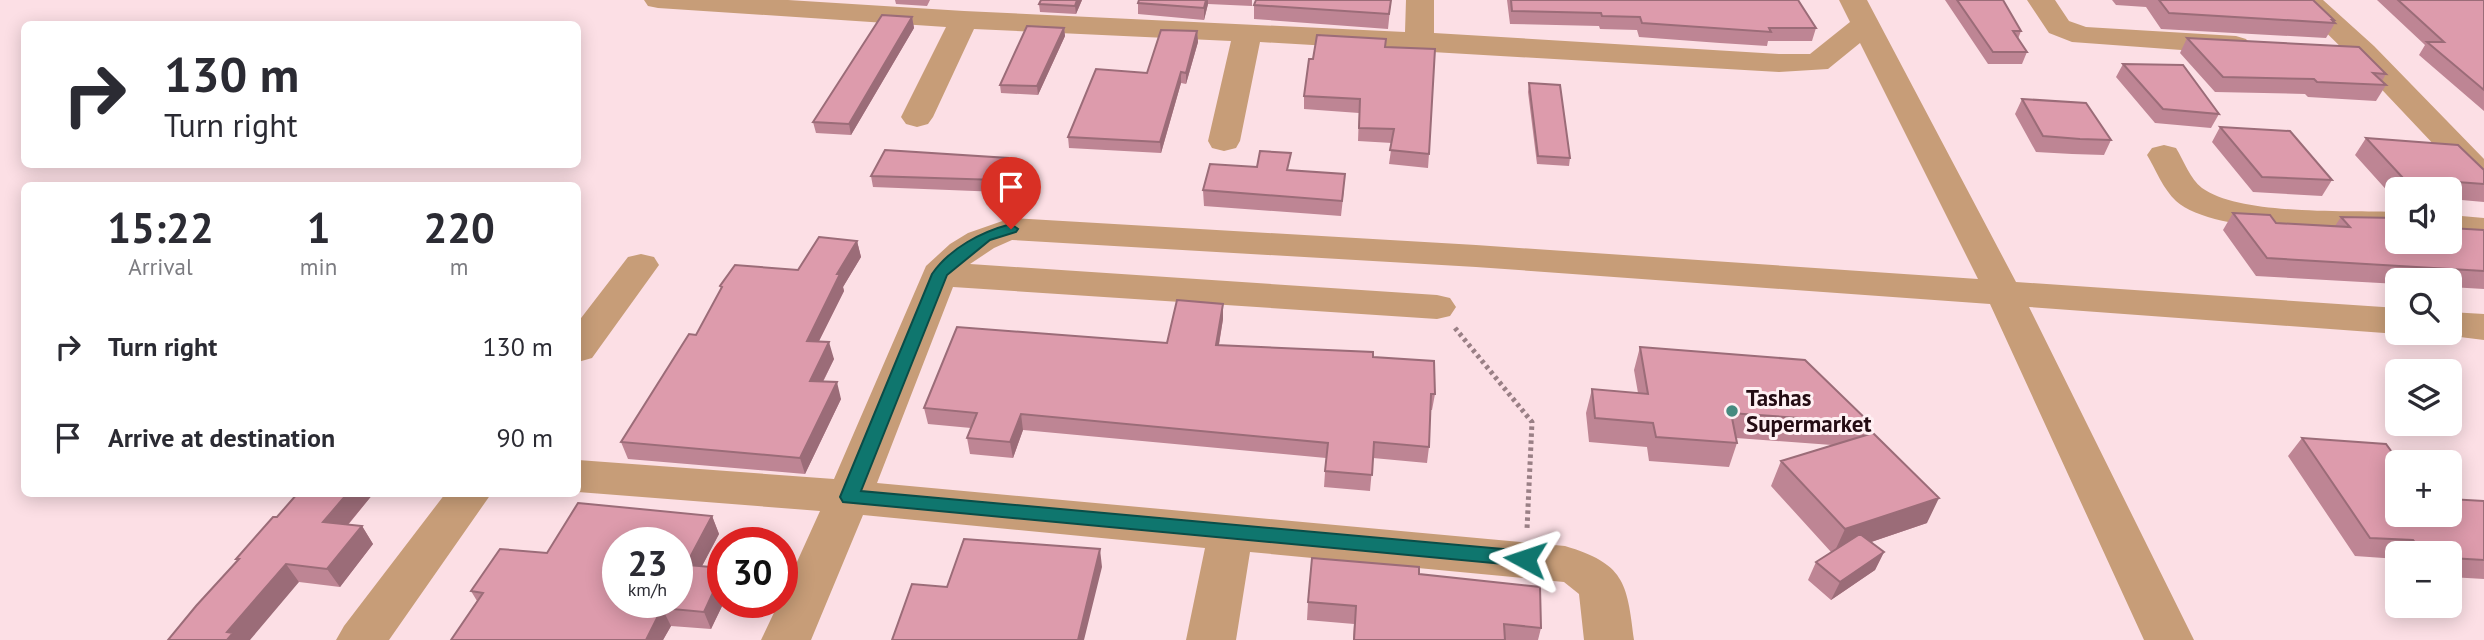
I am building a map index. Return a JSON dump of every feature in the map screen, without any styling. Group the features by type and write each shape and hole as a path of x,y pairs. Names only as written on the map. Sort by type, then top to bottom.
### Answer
{"street":[{"path":"658,0 964,20 1248,32 1802,63 1816,63 1827,57 1858,13 2003,292 2168,640"},
{"path":"1419,41 1420,0"},
{"path":"2041,0 2059,27 2082,36 2266,47"},
{"path":"2307,0 2363,52 2484,178"},
{"path":"917,117 964,20"},
{"path":"1224,141 1248,32"},
{"path":"2322,50 2363,52"},
{"path":"2164,155 2182,188 2198,201 2214,208 2242,214 2385,222"},
{"path":"2462,227 2484,229"},
{"path":"786,640 849,497 939,274 985,237 1011,229 1476,256 2385,320"},
{"path":"581,345 641,265"},
{"path":"939,274 1437,307"},
{"path":"2462,326 2484,327"},
{"path":"581,476 849,497 1525,559 1579,567 1591,573 1604,594 1609,640"},
{"path":"361,640 468,497"},
{"path":"1211,640 1231,533"}],"path":[{"path":"1437,307 1532,422 1525,559"}],"building":[{"path":"1041,0 1077,0 1075,6 1039,4"},
{"path":"1139,0 1206,0 1204,8 1138,3"},
{"path":"1256,0 1391,0 1389,14 1254,5"},
{"path":"1511,0 1798,0 1816,28 1769,28 1771,32 1642,23 1640,17 1602,16 1601,13 1512,11"},
{"path":"1957,0 2003,0 2021,31 2013,31 2027,52 1993,52"},
{"path":"2159,0 2313,0 2335,23 2169,13"},
{"path":"2398,0 2484,0 2484,90 2427,42 2444,42"},
{"path":"882,15 912,17 849,124 813,122"},
{"path":"1027,26 1064,28 1037,86 1000,85"},
{"path":"1161,30 1197,31 1186,73 1181,72 1160,142 1068,137 1096,69 1147,73"},
{"path":"1317,35 1386,39 1385,47 1435,49 1429,154 1390,150 1394,129 1359,128 1360,99 1304,96 1309,59 1313,59"},
{"path":"2187,38 2359,47 2386,74 2373,73 2386,85 2317,82 2314,79 2223,77"},
{"path":"2123,64 2183,65 2219,114 2163,109"},
{"path":"1529,83 1560,85 1570,158 1538,156"},
{"path":"2022,99 2086,103 2111,140 2043,136"},
{"path":"2220,127 2290,131 2332,180 2262,177"},
{"path":"2366,138 2458,145 2484,170 2484,184 2462,182 2462,177 2402,177"},
{"path":"885,150 1008,158 998,180 871,176"},
{"path":"1260,151 1291,153 1287,170 1345,174 1342,201 1203,190 1210,164 1257,167"},
{"path":"2233,213 2270,215 2276,223 2350,227 2341,217 2385,218 2385,254 2462,254 2462,229 2484,230 2484,271 2267,258"},
{"path":"819,237 857,241 837,274 840,274 807,341 829,342 810,381 837,382 800,458 621,442 689,334 696,335 722,287 720,286 735,265 798,270"},
{"path":"1177,300 1223,304 1216,345 1373,352 1373,357 1434,361 1435,394 1431,394 1429,447 1374,442 1372,475 1325,471 1328,443 1021,414 1010,442 967,438 977,413 924,408 957,327 1167,343"},
{"path":"1640,347 1805,360 1870,423 1731,413 1737,443 1656,437 1653,423 1595,418 1592,389 1648,394"},
{"path":"1873,433 1939,498 1845,529 1781,461"},
{"path":"2302,438 2386,444 2390,450 2385,450 2385,527 2462,527 2462,500 2484,501 2484,560 2462,559 2462,541 2370,538"},
{"path":"294,497 344,497 323,522 362,526 327,569 286,564 227,632 233,633 227,640 168,640 273,517 277,517"},
{"path":"578,503 712,516 693,552 693,527 602,527 602,618 657,618 646,640 451,640 483,593 471,591 500,549 547,553"},
{"path":"1860,534 1884,552 1840,582 1816,562"},
{"path":"964,539 1100,549 1078,640 892,640 912,584 947,587"},
{"path":"1312,558 1419,567 1419,574 1540,587 1541,628 1504,624 1505,640 1354,640 1356,606 1308,602"},
{"path":"693,566 707,567 707,606 704,612 693,611"}],"place":[{"name":"Tashas Supermarket","path":"1732,411"}],"route":[{"path":"1011,229 985,237 939,274 849,497 1525,559"}]}
